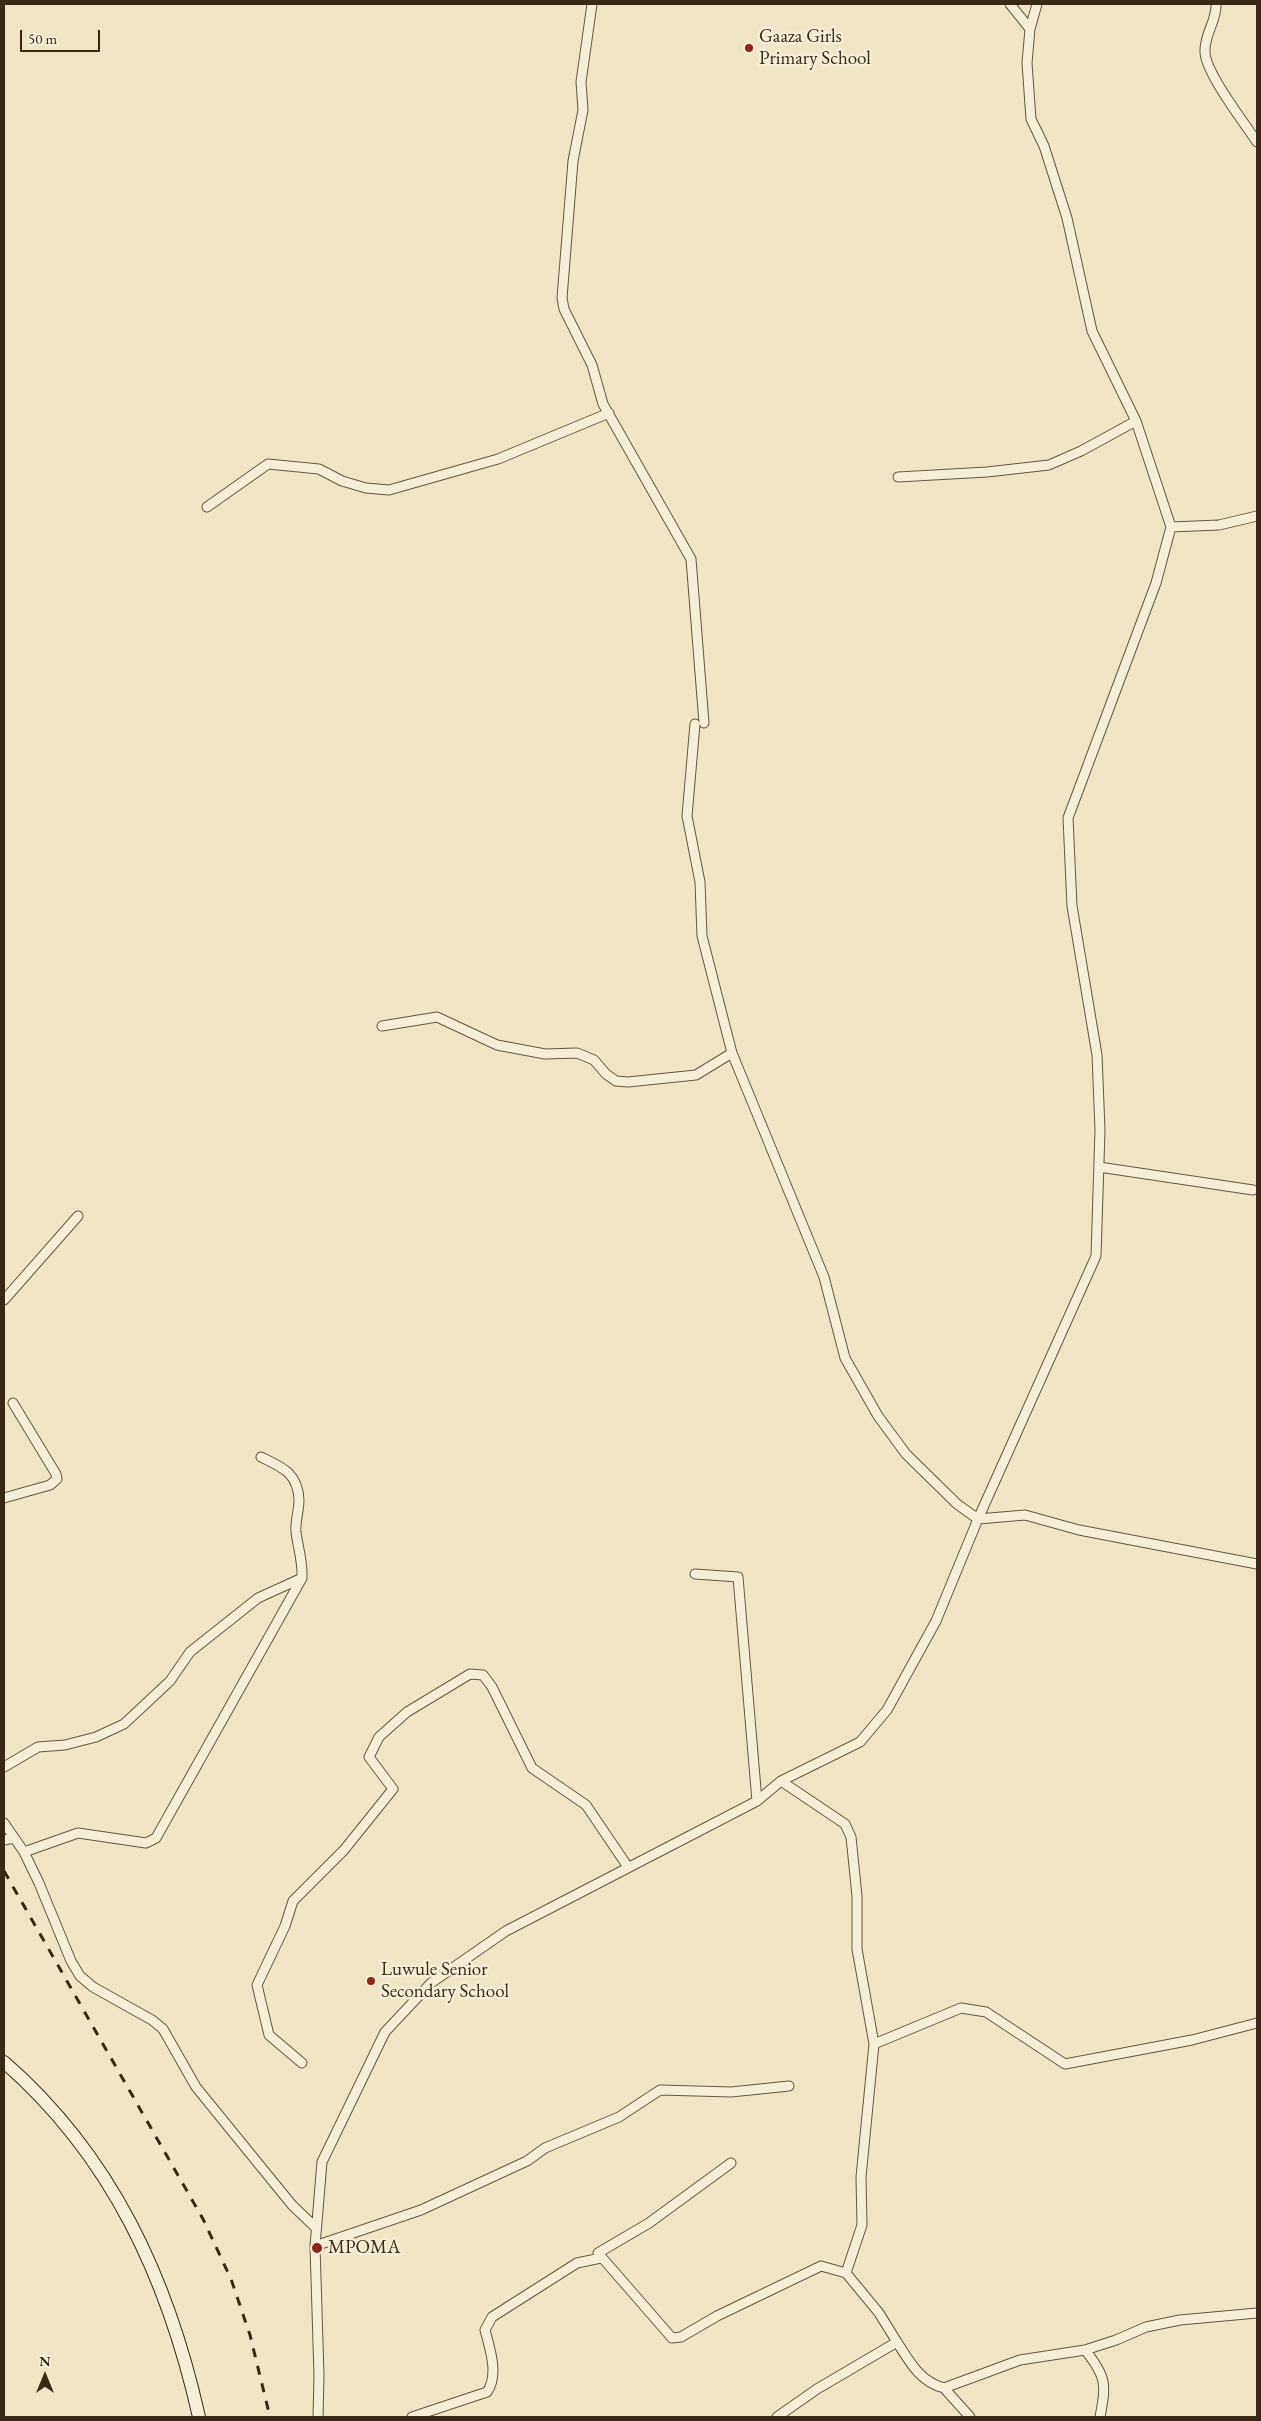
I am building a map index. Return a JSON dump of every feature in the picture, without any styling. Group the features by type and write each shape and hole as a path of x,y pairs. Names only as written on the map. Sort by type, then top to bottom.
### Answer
{"main road":[{"path":"4,2062 59,2115 104,2176 138,2236 165,2300 185,2361 198,2417"}],"street":[{"path":"592,4 581,82 583,110 573,161 562,298 564,309 592,365 603,404 691,559 699,724 687,816 700,882 702,936 732,1053 824,1278 844,1358 878,1416 906,1454 957,1504 978,1520 1025,1515 1079,1530 1257,1564"},
{"path":"1010,4 1030,29"},
{"path":"318,2417 319,2375 315,2227 322,2162 385,2032 431,1983 506,1931 757,1801 781,1781 860,1742 887,1710 936,1621 978,1520 1096,1256 1099,1167 1097,1055 1072,906 1068,818 1156,582 1171,527 1136,421 1092,331 1067,218 1044,146 1031,119 1027,63 1030,29 1037,4"},
{"path":"1216,4 1217,14 1208,30 1204,53 1220,89 1257,142"},
{"path":"207,507 268,464 319,470 342,481 366,488 389,490 498,459 609,413"},
{"path":"898,477 987,472 1049,465 1081,452 1136,421"},
{"path":"1171,527 1219,526 1257,516"},
{"path":"382,1026 437,1017 497,1045 545,1054 576,1053 594,1060 606,1074 616,1081 628,1082 696,1075 732,1053"},
{"path":"1099,1167 1253,1190"},
{"path":"4,1300 78,1216"},
{"path":"4,1498 50,1485 57,1479 56,1474 13,1403"},
{"path":"24,1852 78,1833 146,1843 156,1838 302,1578 303,1560 296,1530 299,1500 295,1482 286,1469 261,1457"},
{"path":"695,1574 738,1577 757,1801"},
{"path":"4,1767 38,1747 65,1745 96,1738 124,1724 170,1681 190,1652 258,1598 302,1578"},
{"path":"302,2063 269,2035 257,1985 285,1926 293,1901 344,1850 393,1789 369,1757 379,1738 407,1712 470,1674 483,1675 492,1687 532,1768 586,1805 628,1867"},
{"path":"781,1781 844,1824 851,1836 857,1896 857,1949 874,2044 861,2177 862,2225 846,2273"},
{"path":"4,1823 24,1852 71,1961 80,1976 93,1987 152,2020 163,2029 196,2087 292,2205 315,2227"},
{"path":"4,1840 14,1838"},
{"path":"874,2044 961,2008 986,2012 1064,2064 1192,2040 1257,2023"},
{"path":"315,2246 421,2210 527,2160 545,2148 619,2117 660,2090 731,2092 789,2086"},
{"path":"598,2254 649,2223 731,2163"},
{"path":"598,2254 672,2338 681,2337 717,2316 821,2266 846,2273 879,2313 910,2364 922,2377 933,2385 944,2388 970,2417"},
{"path":"412,2417 487,2392 493,2384 492,2354 485,2330 492,2317 576,2263 601,2258 598,2254"},
{"path":"944,2388 1020,2360 1085,2350 1154,2325 1180,2320 1257,2313"},
{"path":"777,2417 817,2389 897,2342"},
{"path":"1085,2350 1098,2366 1105,2389 1100,2417"}],"railway":[{"path":"4,1871 203,2219 231,2279 250,2335 270,2417"}],"place":[{"name":"Gaaza Girls Primary School","path":"749,48"},
{"name":"Luwule Senior Secondary School","path":"371,1981"},
{"name":"MPOMA","path":"317,2248"}]}
